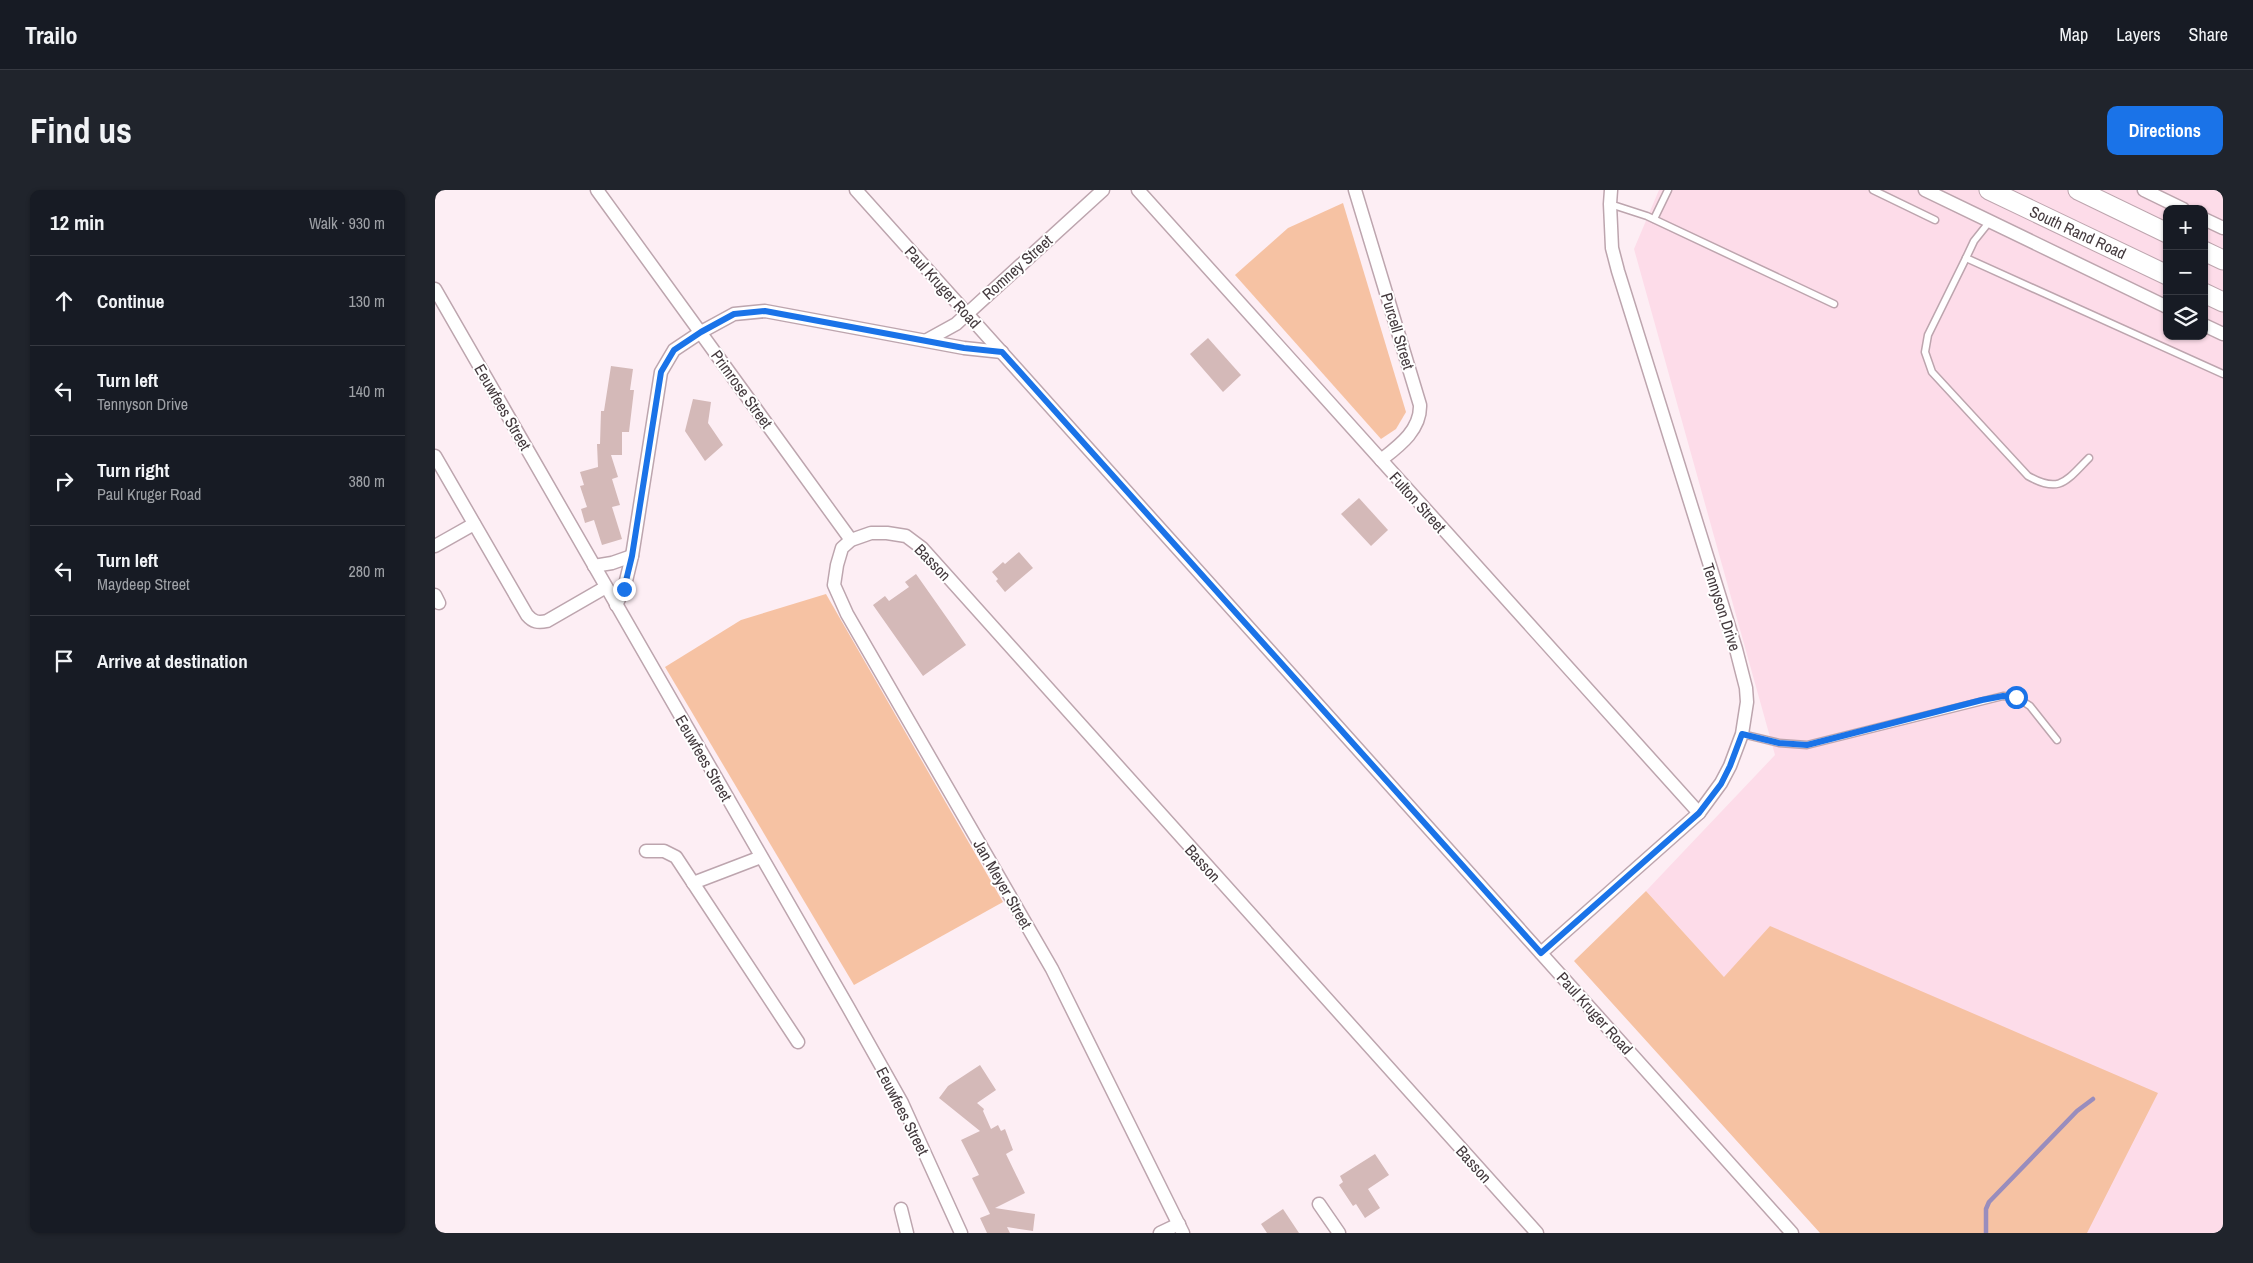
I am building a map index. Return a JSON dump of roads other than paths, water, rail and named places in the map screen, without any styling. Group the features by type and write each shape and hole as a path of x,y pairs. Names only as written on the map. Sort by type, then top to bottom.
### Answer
{"main road":[{"name":"South Rand Road","path":"1989,190 2163,273"},
{"path":"2078,190 2163,230"}],"street":[{"name":"Primrose Street","path":"597,190 851,540"},
{"name":"Paul Kruger Road","path":"856,190 1792,1233"},
{"name":"Romney Street","path":"927,340 956,324 1103,190"},
{"name":"Fulton Street","path":"1138,190 1699,813"},
{"name":"Purcell Street","path":"1355,190 1420,405 1421,414 1412,431 1399,446 1381,460"},
{"name":"Tennyson Drive","path":"1541,953 1699,813 1721,784 1730,766 1742,734 1747,702 1745,682 1618,271 1612,248 1611,190"},
{"path":"1925,190 2163,305"},
{"path":"2144,190 2175,205"},
{"path":"2208,221 2223,228"},
{"name":"Eeuwfees Street","path":"435,289 901,1103 961,1233"},
{"path":"616,605 624,589 632,556 661,372 674,350 701,332 734,314 765,311 964,348 1002,352"},
{"path":"2208,327 2223,334"},
{"path":"435,456 527,615 532,620 539,622 547,621 606,587"},
{"path":"435,546 474,524"},
{"name":"Basson","path":"851,540 871,533 887,533 906,536 922,548 1537,1233"},
{"name":"Jan Meyer Street","path":"851,540 842,548 837,566 835,585 847,614 1052,969 1181,1228"},
{"path":"594,566 612,563 632,556"},
{"path":"646,851 671,853 676,857 798,1042"},
{"path":"693,883 761,857"},
{"path":"1319,1204 1339,1233"},
{"path":"901,1209 907,1233"},
{"path":"1160,1233 1181,1228"}],"lane":[{"path":"1654,219 1668,190"},
{"path":"1873,190 1935,220"},
{"path":"1610,204 1654,219 1834,304"},
{"path":"1989,221 1974,241 1928,335 1925,352 1932,372 2027,476 2041,484 2056,486 2067,481 2089,458"},
{"path":"1966,258 2223,374"},
{"path":"1742,734 1779,743 1807,745 2003,696 2016,697 2029,706 2057,740"}],"waterway":[{"path":"1986,1233 1986,1209 1989,1202 2077,1111 2093,1099"}]}
